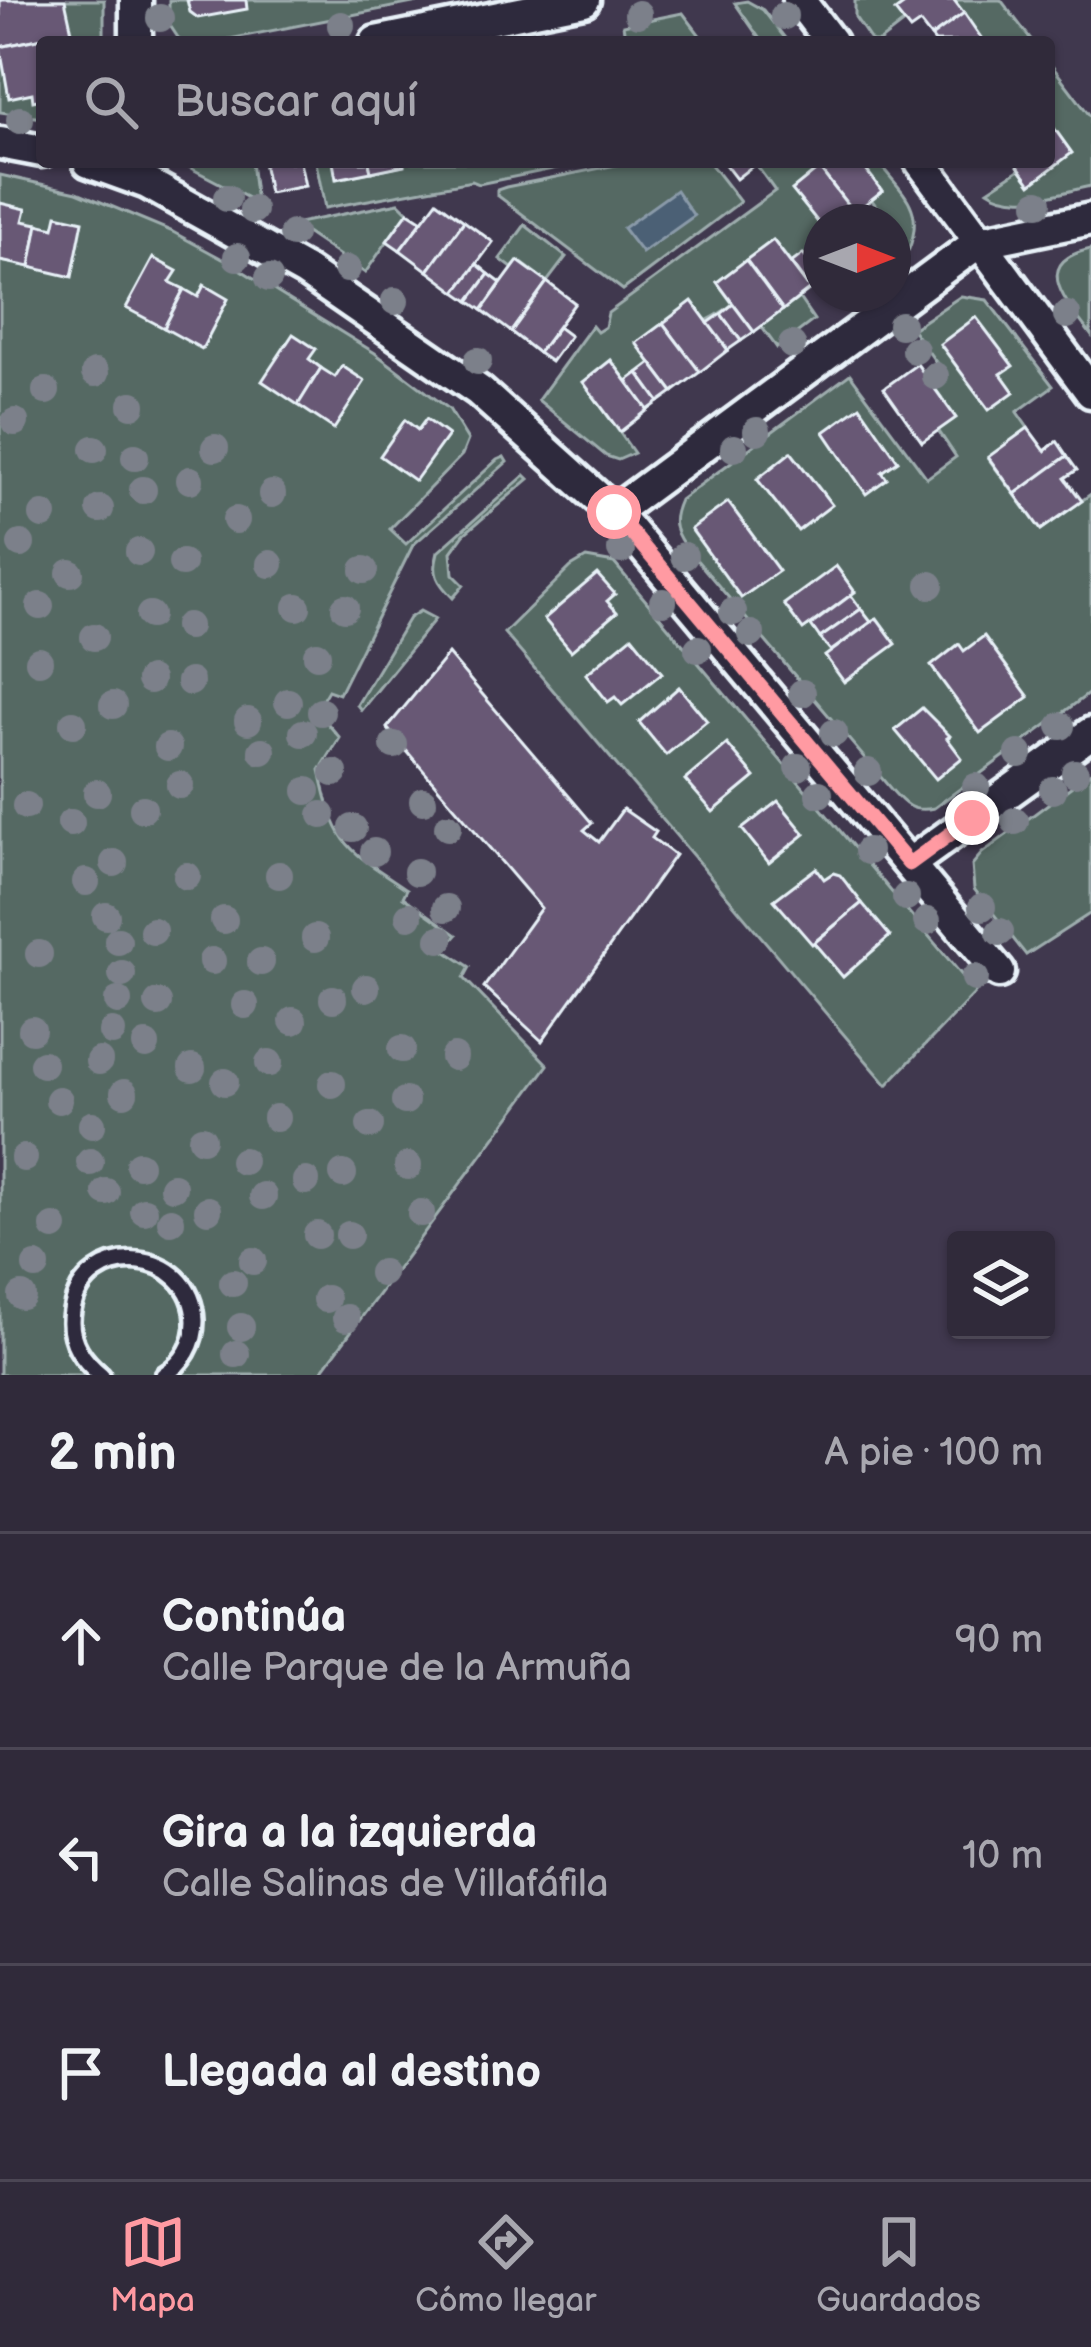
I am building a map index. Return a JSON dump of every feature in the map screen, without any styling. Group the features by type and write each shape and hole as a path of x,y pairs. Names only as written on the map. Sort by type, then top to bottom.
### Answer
{"street":[{"path":"136,0 136,36"},
{"path":"406,36 584,0"},
{"path":"799,0 826,36"},
{"path":"0,143 36,150"},
{"path":"114,168 305,272 479,391 614,512 999,971"},
{"path":"925,168 1091,392"},
{"path":"614,512 979,242 1091,219"},
{"path":"909,864 1091,733"}],"lane":[{"path":"101,1375 84,1360 74,1341 70,1321 74,1300 99,1268 138,1259 175,1274 194,1310 195,1330 188,1350 164,1375"}],"green space":[{"path":"0,0 104,0 104,36 36,36 36,117 0,112"},
{"path":"169,0 428,0 245,36 177,36 169,24"},
{"path":"855,0 910,0 896,10 905,22 887,36 868,36 855,17"},
{"path":"954,0 1001,0 1028,36 980,36"},
{"path":"747,1 763,10 783,36 758,36 735,3"},
{"path":"683,13 700,36 625,36 623,25"},
{"path":"1055,70 1091,117 1091,186 1038,198 1012,199 988,190 1020,169 1031,183 1071,153 1055,130"},
{"path":"191,168 252,168 256,202"},
{"path":"317,168 334,168 337,179 389,168 558,168 479,184 472,181 325,208"},
{"path":"601,168 714,168 740,202 623,290 497,195 497,190"},
{"path":"758,168 820,168 793,190 804,204 803,256 791,263 773,240 717,282 733,304 699,324 637,343 651,363 627,381 611,361 584,382 634,453 618,460 606,456 538,400 592,326 597,332 605,327 608,313 775,191"},
{"path":"865,168 883,168 910,204 875,204 871,199 882,190"},
{"path":"0,175 77,192 171,231 375,353 449,409 468,440 462,455 390,529 406,544 497,460 504,457 507,462 413,545 339,694 328,690 316,710 340,738 320,770 331,815 346,842 407,889 403,897 457,935 444,950 470,967 464,978 548,1065 319,1375 0,1375"},
{"path":"399,203 408,212 365,273 293,224"},
{"path":"525,225 566,257 547,282 519,261 512,268 500,259"},
{"path":"1091,249 1091,335 1064,298 1057,274 1072,255"},
{"path":"961,296 987,300 1053,386 1017,412 1028,428 988,458 1041,530 1091,494 1091,692 934,808 919,809 895,794 684,545 675,518 680,500 850,374 927,478 956,457 938,430 955,417 934,387 946,376 912,329"},
{"path":"799,298 803,312 814,320 777,348 761,326"},
{"path":"525,475 529,479 464,534 451,552 453,574 464,585 453,598 437,577 438,552"},
{"path":"586,558 614,563 976,992 887,1085 504,633"},
{"path":"420,611 435,619 361,710 357,705 409,618"},
{"path":"1091,772 1091,913 1026,955 974,889 972,865"}],"water":[{"path":"676,190 694,216 642,253 623,228"}],"building":[{"path":"0,0 65,0 72,32 0,47"},
{"path":"187,0 246,0 247,9 198,18 190,12"},
{"path":"910,0 954,0 964,13 930,36 920,23 910,30 895,11"},
{"path":"964,13 980,36 932,36"},
{"path":"36,40 36,100 32,93 9,98 0,47"},
{"path":"1055,129 1072,153 1055,166"},
{"path":"264,168 301,168 305,186 269,193"},
{"path":"334,168 370,168 371,172 336,179"},
{"path":"728,168 750,168 736,179"},
{"path":"819,168 865,168 882,191 865,204 847,204"},
{"path":"819,168 847,204 803,204 792,190"},
{"path":"1019,168 1052,168 1031,184"},
{"path":"437,201 464,221 428,271 400,250"},
{"path":"0,203 26,209 23,221 38,224 30,267 0,261"},
{"path":"408,212 422,221 400,250 387,241"},
{"path":"57,215 83,221 72,277 30,267 38,224 54,228"},
{"path":"464,221 493,242 456,292 428,271"},
{"path":"773,240 803,280 803,294 783,310 746,260"},
{"path":"803,254 803,279 791,263"},
{"path":"153,258 177,271 170,282 184,289 164,328 126,308"},
{"path":"746,260 783,310 754,332 717,282"},
{"path":"518,261 547,282 511,332 482,310"},
{"path":"477,264 489,274 469,301 456,292"},
{"path":"489,274 501,283 482,310 469,301"},
{"path":"547,282 575,303 538,353 511,332"},
{"path":"204,285 228,299 202,349 164,328 184,289 198,297"},
{"path":"692,301 728,350 700,372 663,323"},
{"path":"733,304 754,332 741,341 721,314"},
{"path":"721,314 741,341 728,350 708,323"},
{"path":"976,317 1013,366 1001,374 1014,392 989,410 940,344"},
{"path":"663,323 700,372 673,392 636,343"},
{"path":"558,327 570,336 551,362 538,353"},
{"path":"293,334 316,349 309,359 321,368 298,405 262,381"},
{"path":"611,360 648,410 620,432 583,382"},
{"path":"651,363 673,392 659,402 638,373"},
{"path":"917,364 956,418 922,442 884,388"},
{"path":"342,366 365,381 334,429 298,405 321,368 335,377"},
{"path":"638,373 659,402 648,410 627,381"},
{"path":"860,406 898,461 882,472 887,479 866,494 824,432"},
{"path":"426,419 448,435 415,481 380,456 405,420 418,430"},
{"path":"1028,428 1045,451 1057,441 1067,456 1015,494 988,457"},
{"path":"791,452 832,505 798,531 757,479"},
{"path":"1067,456 1077,470 1065,478 1082,501 1041,530 1015,494"},
{"path":"728,502 779,571 741,598 691,529"},
{"path":"836,566 855,592 803,630 784,604"},
{"path":"597,574 615,594 607,601 617,612 571,651 544,619"},
{"path":"851,595 861,609 820,638 811,625"},
{"path":"861,609 871,622 831,651 820,638"},
{"path":"877,618 896,644 844,682 825,656"},
{"path":"632,636 662,673 622,705 615,697 608,702 586,674"},
{"path":"984,636 1029,697 980,733 931,666 959,644 964,651"},
{"path":"448,654 592,823 584,830 599,842 623,809 656,832 652,838 675,855 542,1041 484,987 541,908 387,728"},
{"path":"679,687 707,721 666,755 639,722"},
{"path":"922,708 950,736 962,758 936,779 895,730"},
{"path":"727,744 755,777 713,812 685,780"},
{"path":"778,801 805,834 769,863 742,829"},
{"path":"816,868 824,879 833,873 840,875 862,903 812,944 774,900"},
{"path":"862,903 890,936 843,977 814,943"}],"route":[{"path":"614,512 909,864 972,818"}]}
